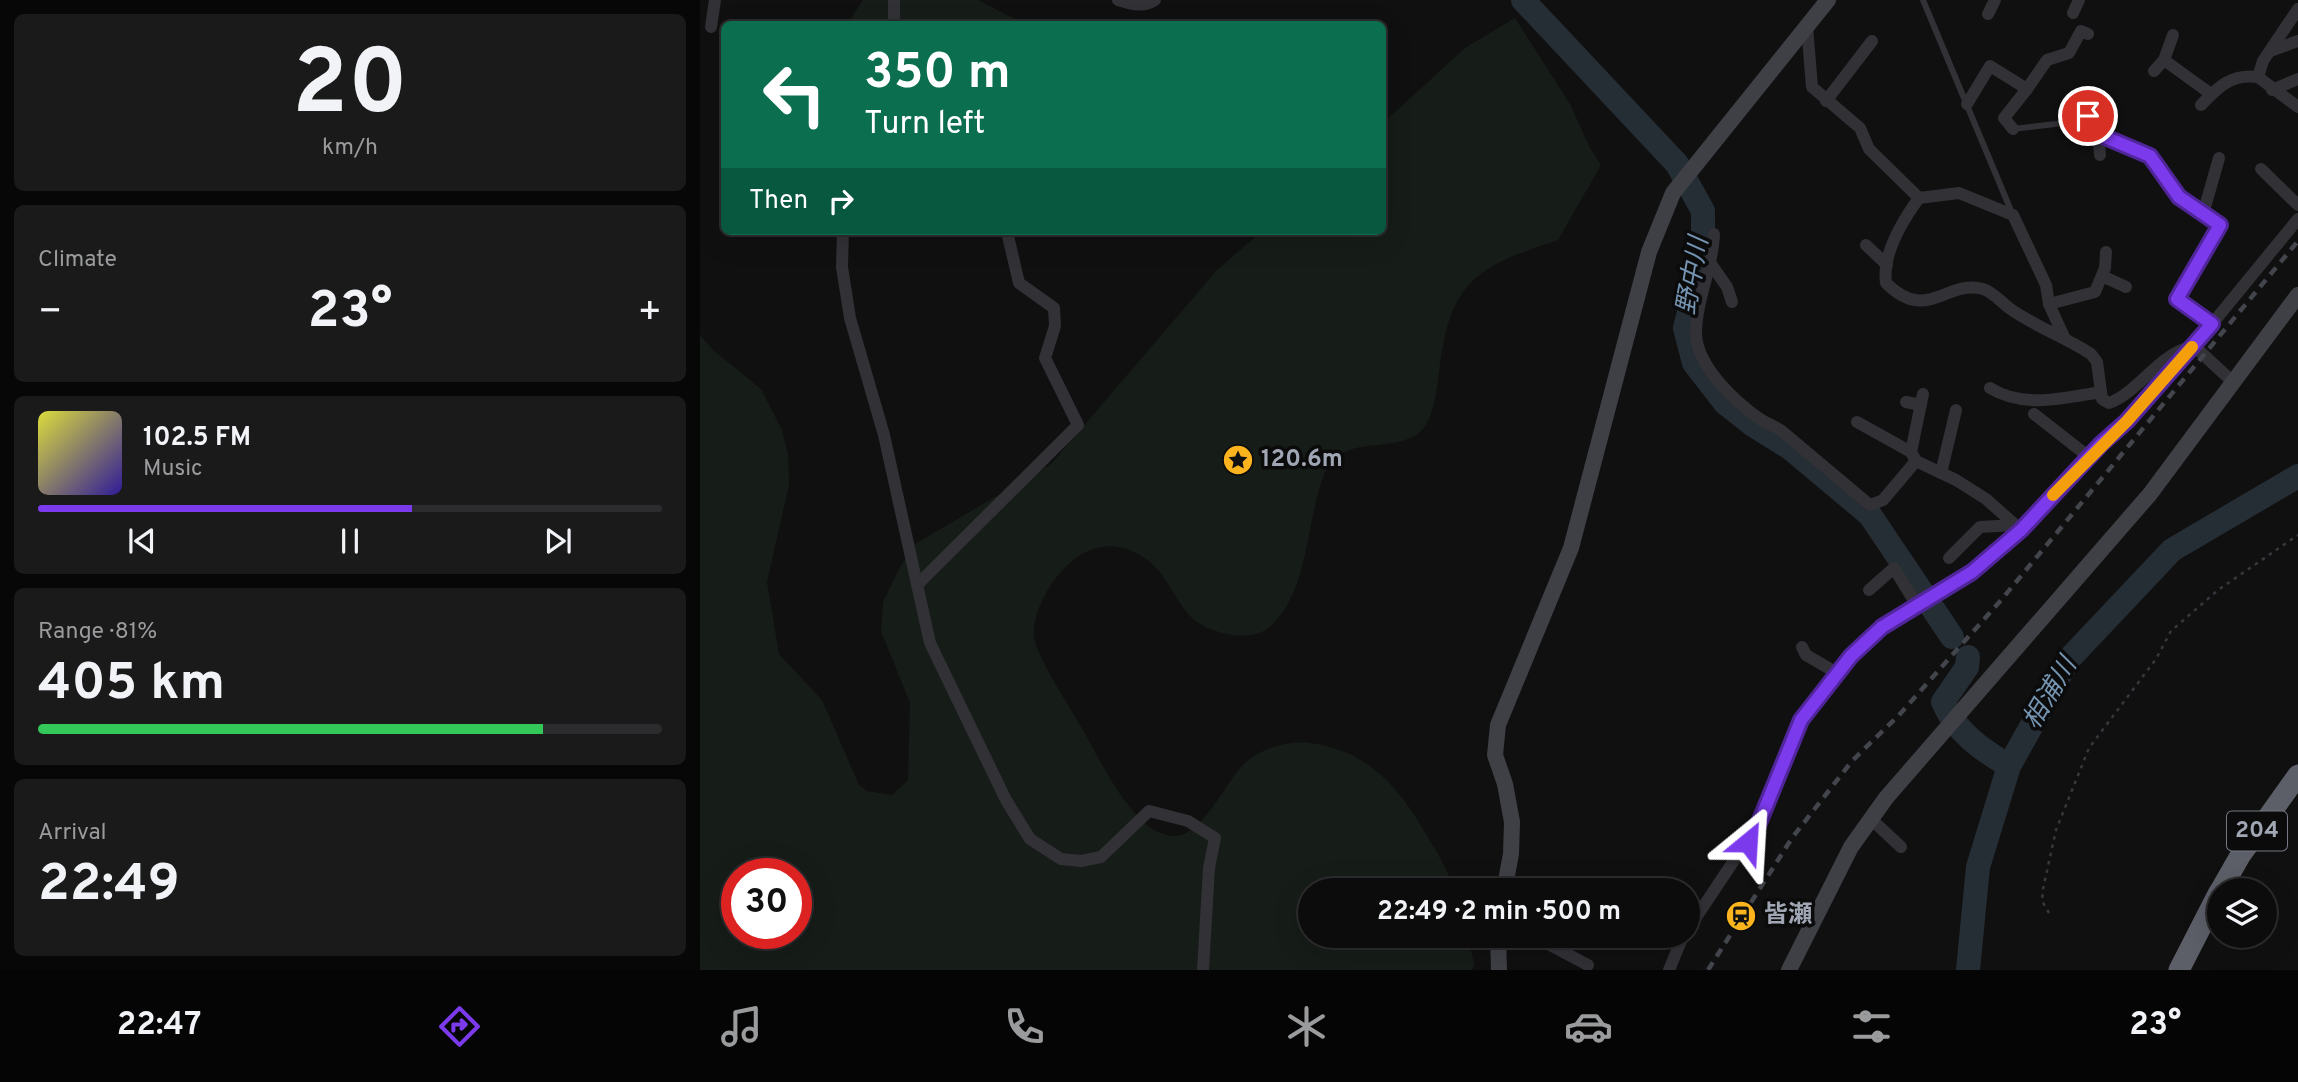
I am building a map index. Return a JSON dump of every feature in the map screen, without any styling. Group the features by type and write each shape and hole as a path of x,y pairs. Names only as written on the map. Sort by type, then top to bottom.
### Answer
{"highway":[{"name":"204","path":"2228,878 2254,835 2298,775"},
{"name":"204","path":"2179,970 2207,917"}],"street":[{"path":"711,27 715,0"},
{"path":"894,0 894,20"},
{"path":"1118,0 1131,5 1150,4 1155,0"},
{"path":"1506,878 1511,854 1512,822 1505,784 1495,755 1498,724 1572,548 1649,252 1674,193 1828,0"},
{"path":"1988,14 1995,0"},
{"path":"2073,13 2079,0"},
{"path":"2258,77 2270,51 2298,9"},
{"path":"1807,26 1812,87 1860,128 1869,149 1919,198"},
{"path":"2013,129 2004,118 2047,60 2069,53 2081,31 2088,34"},
{"path":"2154,71 2164,60 2173,35"},
{"path":"1826,100 1850,59 1872,41"},
{"path":"2270,51 2298,41"},
{"path":"2062,55 2074,65"},
{"path":"2164,60 2211,94"},
{"path":"1967,104 1990,66 2027,89"},
{"path":"2201,104 2223,82 2241,75 2258,77 2298,107"},
{"path":"2272,90 2298,79"},
{"path":"2100,155 2098,134 2150,156 2179,197 2220,225 2177,299 2212,324"},
{"path":"2203,214 2219,158"},
{"path":"2261,169 2298,205"},
{"path":"2064,337 2049,304 2046,285 2013,215 1959,193 1919,198 1903,219 1887,265 1886,283 1906,298 1919,301 1975,288 1987,290 2010,309 2091,354 2097,362 2102,398 2109,403 2117,400 2152,368 2175,352 2194,346"},
{"path":"1700,912 1754,833 1801,720 1837,673 1882,627 1972,572 2127,421 2184,352 2194,346 2298,219"},
{"path":"1714,234 1711,264 1698,308 1696,337 1705,360 1725,387 1760,419 1779,429 1870,505 1883,500 1913,457 1922,400 1906,402"},
{"path":"843,235 842,267 850,318 884,435 930,643 1006,800 1030,839 1061,859 1081,861 1101,858 1149,811 1188,821 1215,838 1209,868 1203,970"},
{"path":"918,585 1077,425 1045,358 1055,326 1054,308 1019,283 1008,235"},
{"path":"1866,245 1887,265"},
{"path":"2049,304 2095,292 2102,276 2106,252"},
{"path":"1711,264 1727,287 1732,302"},
{"path":"2102,276 2126,287"},
{"path":"1789,970 1825,894 1851,847 1871,820 2150,494 2298,295"},
{"path":"2194,346 2234,383"},
{"path":"1990,388 2000,395 2024,400 2051,400 2101,392"},
{"path":"1941,473 1956,410"},
{"path":"2034,414 2090,457"},
{"path":"1857,422 1986,499 2018,528"},
{"path":"1949,558 1980,527 2018,528"},
{"path":"1869,590 1894,568 1916,604"},
{"path":"1802,647 1806,655 1837,673"},
{"path":"1871,820 1901,847"},
{"path":"1498,948 1499,970"},
{"path":"1556,948 1588,965"},
{"path":"1669,970 1678,948"}],"lane":[{"path":"1923,0 2013,215"},
{"path":"2013,129 2072,122 2088,116 2096,122 2098,134"}],"path":[{"path":"2049,913 2042,901 2043,889 2056,830 2089,748 2156,659 2171,631 2218,590 2298,535"}],"shaded area":[{"path":"863,0 978,0 1018,21 849,21"},
{"path":"1515,18 1570,104 1590,148 1601,165 1558,240 1495,265 1476,278 1460,296 1444,341 1433,408 1427,424 1416,435 1404,440 1353,449 1332,462 1324,475 1318,494 1299,578 1281,615 1259,633 1239,636 1216,631 1190,616 1150,562 1134,552 1118,547 1104,547 1090,550 1077,558 1054,580 1039,607 1034,639 1045,666 1110,778 1137,815 1160,833 1175,836 1195,827 1246,762 1276,746 1302,742 1329,747 1346,752 1375,770 1410,808 1450,878 1298,878 1298,948 1471,948 1474,964 1472,970 700,970 700,335 714,351 761,389 782,430 788,455 789,485 767,582 779,654 822,700 859,785 867,791 892,795 908,780 910,703 881,631 883,602 915,544 1051,464 1217,270 1257,235 1386,235 1386,120 1465,48"}],"waterway":[{"name":"野中川","path":"1523,0 1677,164 1703,211 1703,258 1685,328 1694,363 1725,403 1753,425 1790,448 1870,515 1952,637"},
{"name":"相浦川","path":"1968,970 1978,867 2009,766 2069,659 2172,550 2298,476"},
{"name":"野中川","path":"1968,657 1967,667 1943,702 1962,731 2009,766"}],"railway":[{"path":"1708,970 1792,838 1852,761 1899,715 2002,599 2298,241"}],"slow traffic":[{"path":"2053,495 2101,444 2127,421 2184,352 2192,347"}],"place":[{"name":"120.6m","path":"1238,460"},
{"name":"皆瀬","path":"1741,916"}],"route":[{"path":"1748,842 1759,823 1801,720 1851,656 1882,627 1928,596 1972,572 2021,530 2101,444 2127,421 2184,352 2194,346 2212,324 2177,299 2220,225 2179,197 2150,156 2098,134 2096,122 2088,116"}]}
